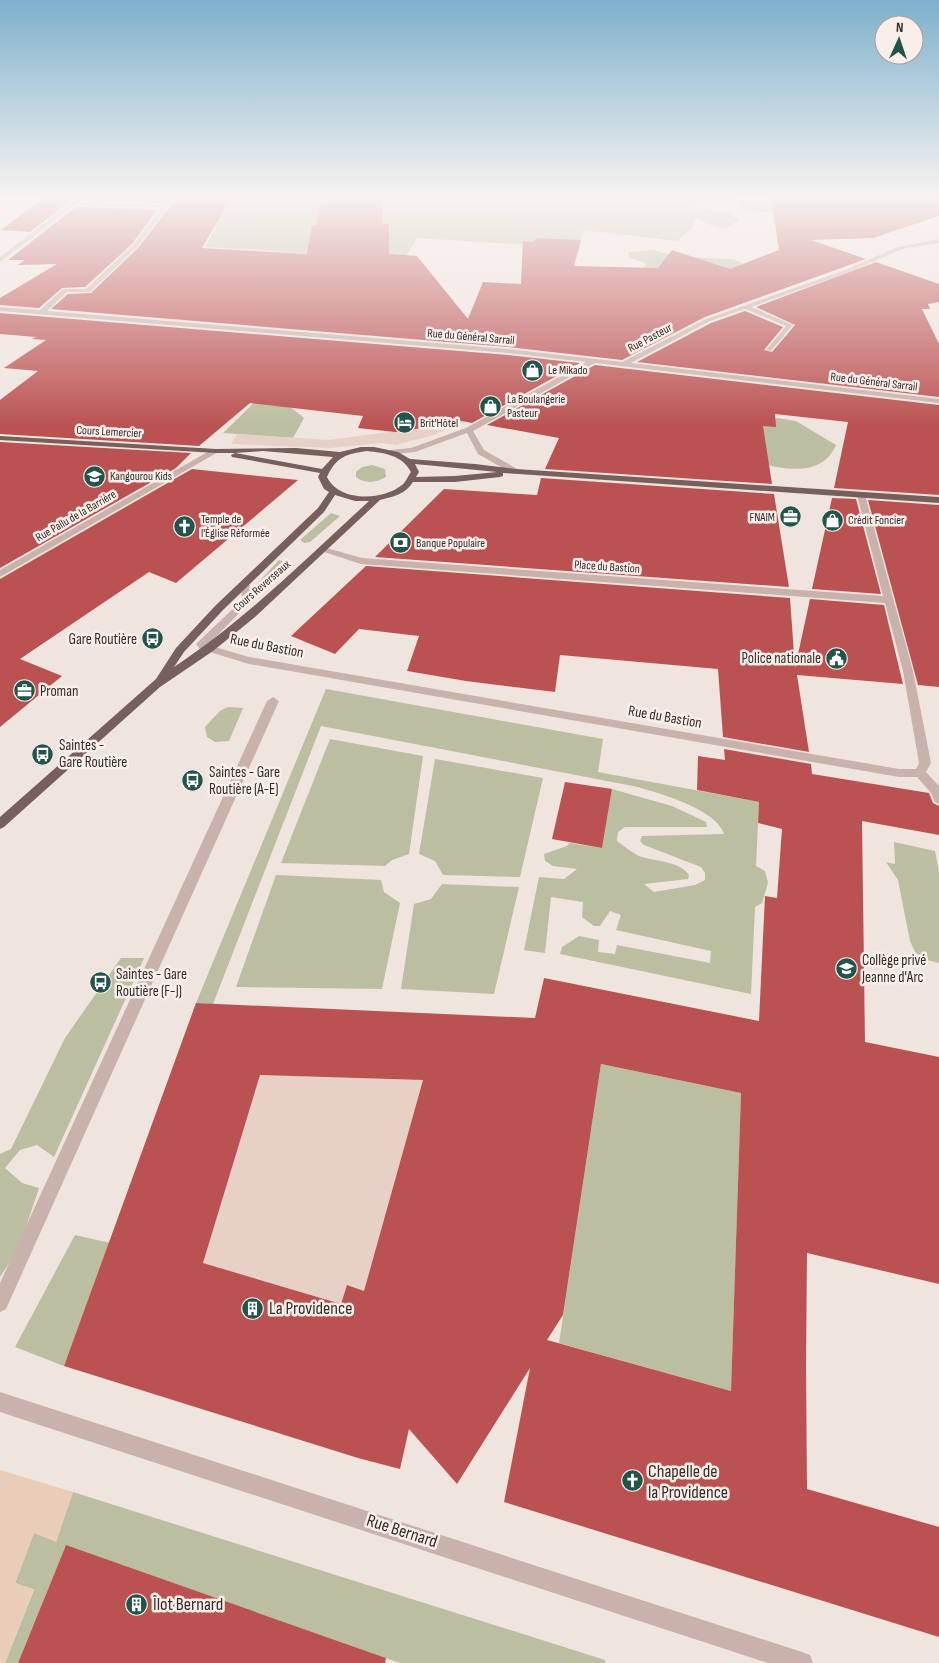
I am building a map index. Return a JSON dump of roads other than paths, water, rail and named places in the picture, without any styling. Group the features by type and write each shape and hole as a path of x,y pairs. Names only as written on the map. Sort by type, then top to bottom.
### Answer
{"main road":[{"name":"Cours Lemercier","path":"0,438 216,451 263,449 341,455"},
{"path":"516,472 455,479 413,480 396,492 377,498 356,498 334,491 326,486 322,478 322,471 333,459 341,455 367,449 393,452 411,461 475,466 516,472 939,500"},
{"name":"Cours Lemercier","path":"216,451 322,471"},
{"path":"411,461 415,472 413,480"},
{"name":"Cours Reverseaux","path":"156,684 180,650 244,584 321,510 334,491"},
{"name":"Cours Reverseaux","path":"0,824 156,684 209,648 324,550 377,498"}],"street":[{"path":"41,313 65,290 88,291 107,273"},
{"name":"Rue Pasteur","path":"624,364 708,320 843,273"},
{"path":"745,307 790,325 769,350"},
{"name":"Rue du Général Sarrail","path":"0,309 508,351 939,401"},
{"path":"393,452 412,450 469,430 594,361"},
{"path":"469,430 481,452 516,472"},
{"name":"Rue Pallu de la Barrière","path":"0,574 216,451"},
{"path":"860,494 908,671 925,763 920,773 936,791 939,799"},
{"name":"Place du Bastion","path":"324,550 361,561 890,600"},
{"name":"Rue du Bastion","path":"244,584 247,596 244,602 201,644 209,648 269,663 899,773 920,773"},
{"path":"0,1303 273,700"},
{"name":"Rue Bernard","path":"0,1402 802,1663"}],"place":[{"name":"Le Mikado","path":"532,370"},
{"name":"La Boulangerie Pasteur","path":"491,406"},
{"name":"Brit'Hôtel","path":"404,423"},
{"name":"Kangourou Kids","path":"94,476"},
{"name":"FNAIM","path":"791,517"},
{"name":"Crédit Foncier","path":"832,520"},
{"name":"Temple de l'Église Réformée","path":"185,526"},
{"name":"Banque Populaire","path":"400,543"},
{"name":"Gare Routière","path":"153,639"},
{"name":"Police nationale","path":"837,658"},
{"name":"Proman","path":"24,691"},
{"name":"Saintes - Gare Routière","path":"43,754"},
{"name":"Saintes - Gare Routière (A-E)","path":"193,781"},
{"name":"Collège privé Jeanne d'Arc","path":"846,969"},
{"name":"Saintes - Gare Routière (F-J)","path":"100,983"},
{"name":"La Providence","path":"253,1308"},
{"name":"Chapelle de la Providence","path":"632,1481"},
{"name":"Îlot Bernard","path":"137,1604"}]}
